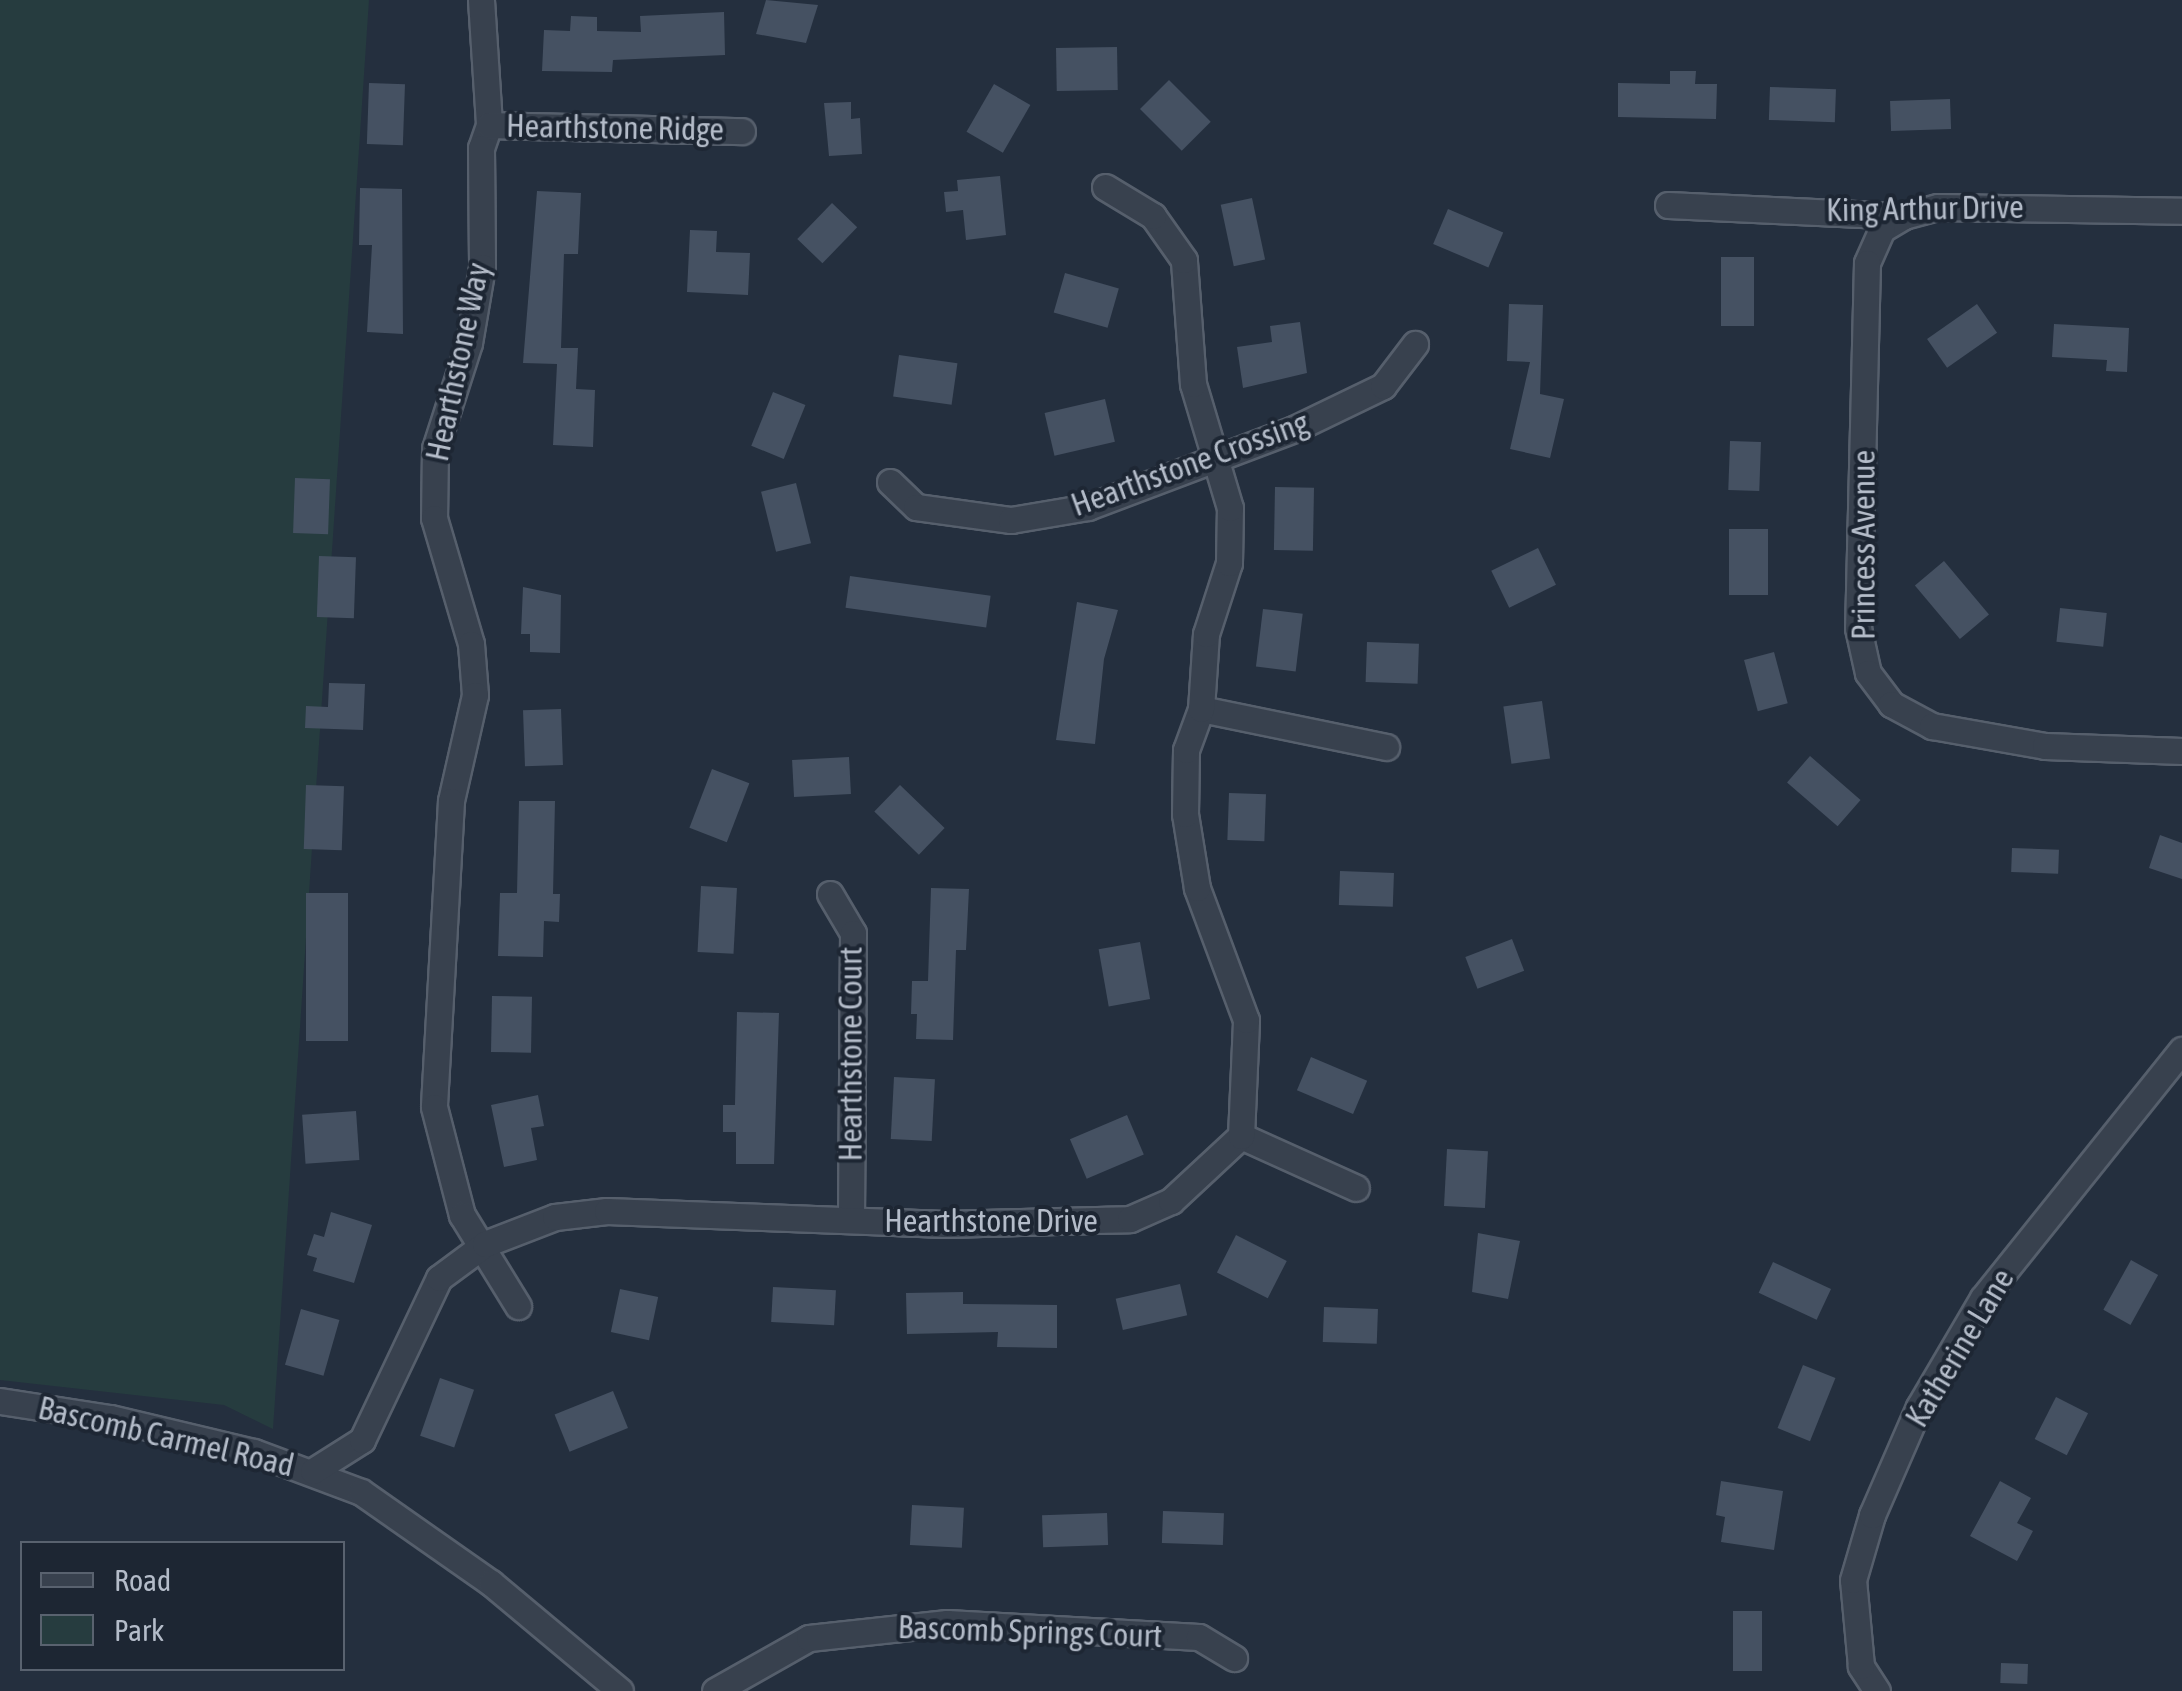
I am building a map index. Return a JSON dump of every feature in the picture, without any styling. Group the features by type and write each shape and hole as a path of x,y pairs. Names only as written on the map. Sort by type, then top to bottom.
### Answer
{"street":[{"name":"Hearthstone Way","path":"480,0 488,124 481,148 482,267 469,343 435,449 434,518 471,644 475,694 469,744 451,801 434,1107 462,1215 485,1244 518,1306"},
{"name":"Hearthstone Ridge","path":"488,124 742,130"},
{"path":"1106,187 1153,216 1184,260 1193,384 1230,508 1229,563 1206,634 1202,710 1186,750 1184,814 1198,888 1246,1020 1241,1136 1356,1188"},
{"name":"King Arthur Drive","path":"1668,205 1904,216 1938,207 2182,211"},
{"name":"Princess Avenue","path":"1904,216 1882,230 1867,264 1858,628 1868,673 1891,704 1932,726 2045,746 2182,752"},
{"name":"Hearthstone Crossing","path":"890,482 916,508 1011,520 1088,507 1214,460 1383,386 1415,344"},
{"path":"1202,710 1386,747"},
{"name":"Hearthstone Court","path":"830,894 853,932 850,1220"},
{"name":"Katherine Lane","path":"1876,1691 1861,1666 1853,1580 1872,1516 1919,1406 1984,1298 2182,1050"},
{"name":"Hearthstone Drive","path":"313,1471 362,1440 420,1308 439,1278 485,1244 555,1217 608,1211 850,1220 1130,1219 1171,1201 1241,1136"},
{"name":"Bascomb Carmel Road","path":"0,1401 110,1418 313,1471 417,1528 620,1691"},
{"name":"Bascomb Springs Court","path":"715,1691 810,1638 929,1624 1199,1637 1234,1658"}],"green space":[{"path":"0,0 369,0 273,1429 224,1405 0,1380"}],"building":[{"path":"766,0 818,5 806,43 756,34"},
{"path":"724,12 725,55 613,60 612,72 542,71 544,30 570,31 571,16 597,17 597,31 641,32 640,16"},
{"path":"1117,47 1118,90 1057,91 1056,48"},
{"path":"1670,71 1696,71 1695,84 1717,84 1716,119 1618,117 1618,83 1670,84"},
{"path":"1169,80 1211,122 1182,151 1140,109"},
{"path":"369,83 405,84 403,145 367,144"},
{"path":"994,84 1030,105 1003,153 966,132"},
{"path":"1770,87 1836,89 1835,122 1769,120"},
{"path":"1950,99 1951,129 1891,131 1890,101"},
{"path":"851,102 851,119 860,118 862,154 829,156 824,103"},
{"path":"1000,176 1006,235 966,240 963,210 946,212 944,192 958,191 957,180"},
{"path":"360,188 402,189 403,334 367,332 372,245 359,245"},
{"path":"537,191 581,193 578,254 564,254 561,348 578,348 576,389 595,390 593,447 553,445 557,364 523,363"},
{"path":"1252,198 1265,260 1234,266 1221,205"},
{"path":"832,203 857,227 822,263 797,239"},
{"path":"1448,209 1503,232 1488,267 1433,244"},
{"path":"690,230 717,231 716,252 750,253 748,295 687,292"},
{"path":"1721,257 1754,257 1754,326 1721,326"},
{"path":"1065,273 1119,288 1108,328 1054,312"},
{"path":"1509,304 1543,305 1540,394 1564,399 1550,458 1510,449 1530,362 1507,361"},
{"path":"1977,304 1997,333 1947,368 1927,339"},
{"path":"1300,322 1307,373 1243,388 1237,347 1272,342 1270,326"},
{"path":"2054,324 2129,328 2127,372 2106,371 2107,360 2052,357"},
{"path":"899,355 957,363 952,405 893,397"},
{"path":"773,392 805,405 784,459 751,446"},
{"path":"1105,399 1115,442 1054,456 1045,413"},
{"path":"1730,441 1761,442 1759,491 1728,490"},
{"path":"295,478 330,479 328,534 293,533"},
{"path":"796,483 811,543 776,552 761,492"},
{"path":"1275,487 1314,488 1313,551 1274,550"},
{"path":"1729,529 1768,529 1768,595 1729,595"},
{"path":"1538,548 1556,585 1509,608 1491,571"},
{"path":"319,556 356,557 354,618 317,617"},
{"path":"1944,561 1989,615 1960,639 1915,585"},
{"path":"850,576 991,596 986,627 846,608"},
{"path":"523,587 561,595 560,653 530,652 530,634 521,634"},
{"path":"1077,602 1118,610 1104,659 1095,744 1056,740"},
{"path":"2060,608 2107,613 2103,647 2056,642"},
{"path":"1263,609 1303,614 1296,671 1256,667"},
{"path":"1367,642 1419,644 1418,684 1366,682"},
{"path":"1774,652 1788,703 1758,711 1744,660"},
{"path":"329,683 365,684 363,730 305,728 306,706 328,707"},
{"path":"1542,701 1550,758 1511,764 1503,706"},
{"path":"561,709 563,765 525,766 523,710"},
{"path":"1810,756 1861,800 1838,826 1787,782"},
{"path":"849,757 851,794 794,797 792,760"},
{"path":"712,769 749,783 727,842 689,828"},
{"path":"306,785 344,786 342,850 304,849"},
{"path":"900,785 945,828 919,855 874,812"},
{"path":"1229,793 1266,794 1264,841 1227,840"},
{"path":"519,801 555,801 553,894 560,894 559,922 544,921 543,957 498,956 500,893 517,893"},
{"path":"2160,835 2182,843 2182,879 2149,868"},
{"path":"2012,848 2059,850 2058,874 2011,872"},
{"path":"1340,871 1394,873 1393,907 1339,905"},
{"path":"701,886 737,888 733,954 698,952"},
{"path":"931,888 969,889 966,950 956,950 953,1040 916,1039 917,1014 911,1014 912,981 928,981"},
{"path":"306,893 348,893 348,1041 306,1041"},
{"path":"1512,939 1524,971 1478,989 1465,957"},
{"path":"1140,942 1150,999 1109,1006 1099,949"},
{"path":"492,996 532,997 531,1053 491,1052"},
{"path":"737,1012 779,1013 774,1164 736,1164 736,1132 723,1132 723,1105 735,1105"},
{"path":"1311,1057 1367,1081 1353,1114 1297,1090"},
{"path":"894,1077 935,1079 932,1141 891,1139"},
{"path":"538,1095 544,1126 531,1128 537,1160 504,1167 491,1105"},
{"path":"356,1111 359,1160 306,1164 302,1115"},
{"path":"1127,1115 1144,1155 1087,1179 1070,1139"},
{"path":"1447,1149 1488,1151 1485,1208 1444,1206"},
{"path":"331,1212 372,1225 354,1283 313,1271 317,1258 307,1255 314,1234 324,1237"},
{"path":"1478,1233 1520,1241 1508,1299 1472,1292"},
{"path":"1236,1235 1287,1261 1268,1298 1217,1272"},
{"path":"2131,1260 2158,1275 2130,1325 2103,1310"},
{"path":"1773,1262 1831,1289 1817,1320 1759,1293"},
{"path":"1180,1284 1187,1315 1123,1330 1116,1299"},
{"path":"773,1287 836,1290 834,1325 771,1322"},
{"path":"620,1289 658,1297 649,1340 611,1332"},
{"path":"963,1292 963,1304 1057,1305 1057,1348 997,1347 998,1332 907,1334 906,1293"},
{"path":"1324,1307 1378,1309 1377,1344 1323,1342"},
{"path":"301,1309 339,1320 323,1376 285,1365"},
{"path":"1803,1365 1835,1378 1810,1441 1778,1428"},
{"path":"440,1378 474,1390 454,1447 420,1436"},
{"path":"613,1391 628,1428 570,1452 555,1415"},
{"path":"2056,1397 2088,1413 2067,1455 2035,1439"},
{"path":"1721,1481 1783,1491 1774,1550 1721,1542 1725,1517 1716,1515"},
{"path":"2000,1481 2031,1498 2017,1523 2033,1531 2017,1561 1970,1536"},
{"path":"912,1505 964,1508 962,1548 910,1545"},
{"path":"1163,1511 1224,1513 1223,1545 1162,1543"},
{"path":"1107,1513 1108,1545 1043,1547 1042,1515"},
{"path":"1733,1611 1762,1611 1762,1671 1733,1671"},
{"path":"2001,1663 2028,1664 2027,1684 2000,1683"}]}
